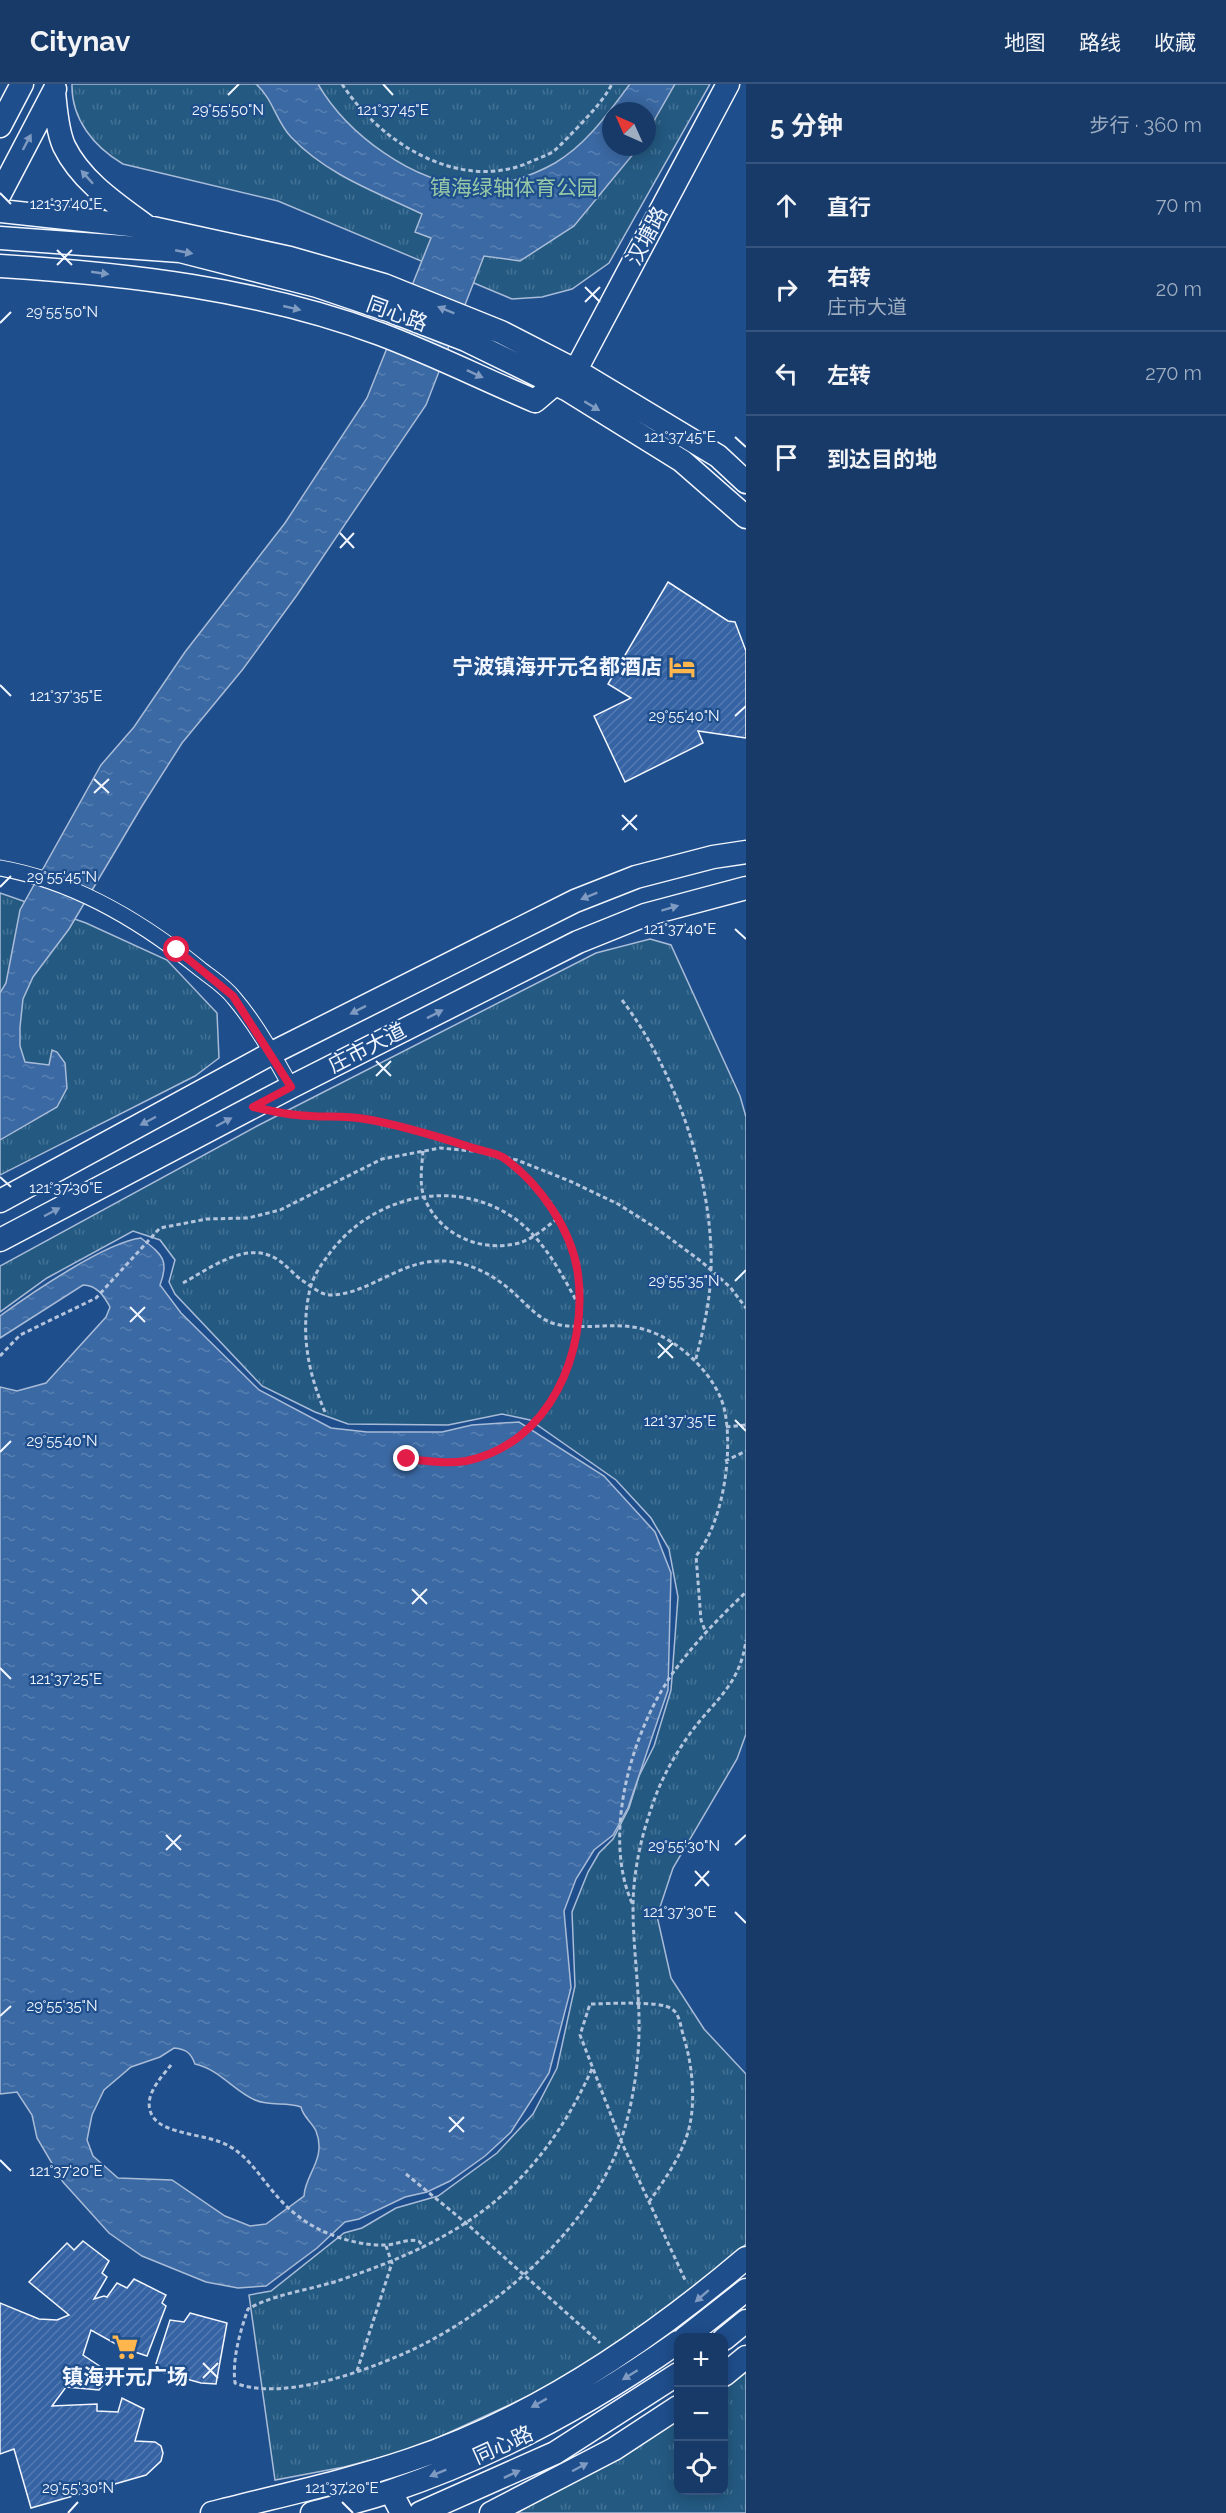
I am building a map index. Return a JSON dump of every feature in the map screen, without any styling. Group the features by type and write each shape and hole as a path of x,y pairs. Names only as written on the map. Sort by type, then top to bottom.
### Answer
{"street":[{"path":"2,123 22,84"},
{"name":"汉塘路","path":"565,381 728,84"},
{"path":"0,194 55,88"},
{"path":"55,88 63,144 71,159 97,188 148,227"},
{"name":"同心路","path":"0,211 148,227 290,258 384,285 501,332 565,381 682,461 746,517"},
{"name":"同心路","path":"0,238 180,251 316,286 391,311 565,381 718,456 746,482"},
{"path":"0,266 91,272 207,288 308,312 379,334 535,401 565,381"},
{"name":"庄市大道","path":"0,1201 272,1053 575,902 636,877 713,857 746,852"},
{"path":"0,868 75,891 123,914 177,950 233,996 272,1053 291,1087"},
{"name":"庄市大道","path":"0,1240 291,1087 578,942 645,915 746,888"},
{"path":"212,2513 410,2460 454,2444 583,2378 688,2307 746,2258"},
{"path":"691,2333 746,2290"},
{"path":"728,2335 746,2321"},
{"name":"同心路","path":"312,2513 391,2492 505,2446 570,2413 674,2345"},
{"path":"728,2371 746,2357"},
{"name":"同心路","path":"420,2513 555,2453 674,2377"},
{"path":"491,2513 614,2449 674,2410"},
{"path":"391,2492 402,2513"}],"path":[{"path":"342,84 352,101 384,132 431,161 478,173 514,169 554,152 603,101 612,84"},
{"path":"622,999 637,1019 681,1111 696,1160 709,1226 711,1270 704,1330 695,1362"},
{"path":"253,1107 297,1115 363,1118 435,1135 572,1182 618,1204 656,1228 711,1270 730,1287 746,1308"},
{"path":"0,1356 20,1335 96,1298 160,1228 207,1219 248,1218 280,1210 382,1159 440,1148 483,1152"},
{"path":"423,1151 421,1176 424,1196 435,1215 452,1233 474,1244 496,1247 520,1243 534,1236 557,1218"},
{"path":"407,1459 435,1462 474,1458 515,1440 541,1415 560,1389 574,1355 579,1306 578,1273 569,1239 551,1206 503,1157"},
{"path":"325,1412 312,1381 306,1347 305,1316 310,1286 318,1269 335,1245 357,1223 393,1203 424,1196 458,1196 484,1201 512,1217 534,1236 559,1270 579,1306"},
{"path":"183,1283 237,1255 254,1253 275,1258 310,1286 329,1295 347,1293 399,1269 444,1261 497,1278 534,1312 550,1322 578,1326 619,1324 648,1330 672,1342 695,1362 714,1385 725,1411 725,1461 718,1514 708,1541 696,1556 701,1620 706,1633"},
{"path":"726,1427 746,1425"},
{"path":"725,1461 746,1450"},
{"path":"633,1905 623,1883 619,1852 622,1804 634,1752 657,1698 678,1666 746,1592"},
{"path":"592,2069 558,2135 512,2188 466,2223 392,2263 326,2285 260,2302 248,2309 241,2330 234,2372 235,2383 249,2388 271,2388 324,2381 422,2346 463,2321 523,2274 560,2238 597,2190 621,2141 633,2092 639,2036 633,1905 638,1862 649,1813 666,1770 691,1732 725,1695 744,1653 746,1640"},
{"path":"649,2202 667,2175 687,2137 692,2100 689,2053 676,2013 670,2007 638,2003 590,2004 580,2035 621,2141 649,2202 687,2284"},
{"path":"171,2065 150,2095 149,2108 154,2118 174,2130 218,2140 240,2153 276,2195 311,2224 344,2238 386,2246 414,2240 420,2242 423,2248"},
{"path":"406,2174 466,2223 602,2344"},
{"path":"357,2371 392,2263 386,2246"}],"green space":[{"name":"镇海绿轴体育公园","path":"72,84 710,84 609,263 572,289 542,297 512,299 278,201 123,164 103,149 86,131 75,109"},
{"path":"0,893 86,923 167,960 217,1013 219,1058 195,1076 0,1175"},
{"path":"650,939 671,945 740,1096 746,1117 746,1734 737,1759 673,1868 657,1916 671,1978 704,2029 746,2074 746,2244 676,2305 603,2356 531,2395 413,2449 344,2467 275,2480 249,2295 271,2291 344,2233 362,2228 396,2208 438,2196 497,2153 533,2114 557,2068 575,1986 572,1912 588,1872 599,1853 613,1839 629,1808 639,1776 654,1746 671,1690 678,1597 669,1549 651,1518 616,1480 530,1420 502,1414 448,1425 348,1424 315,1412 262,1386 175,1294 169,1282 175,1260 160,1240 133,1231 47,1278 0,1312 0,1266 259,1125 596,953"},
{"path":"746,2369 746,2513 517,2513 674,2419 674,2495 728,2495 728,2384"}],"water":[{"path":"256,84 318,84 346,121 384,153 427,176 450,183 472,186 494,185 536,172 567,155 602,120 602,156 632,156 574,226 520,261 484,256 426,405 297,595 243,669 182,743 69,929 33,977 23,999 20,1046 25,1062 49,1065 52,1050 57,1052 65,1063 67,1088 57,1107 0,1140 0,993 6,983 20,910 101,765 134,727 185,652 285,523 367,398 431,238 415,232 422,214 353,182 305,150 286,131 262,90"},
{"path":"630,84 675,84 656,117 656,102 616,102"},
{"path":"141,1238 154,1248 164,1263 160,1285 181,1313 259,1390 331,1428 367,1432 442,1432 472,1425 519,1422 604,1476 655,1532 671,1573 668,1690 628,1808 613,1835 594,1850 576,1879 564,1911 571,1988 549,2073 511,2132 485,2156 450,2181 427,2192 405,2197 359,2219 345,2222 317,2248 266,2286 238,2288 206,2282 142,2256 109,2233 63,2182 37,2138 32,2115 17,2092 0,2094 0,1387 17,1391 46,1383 106,1317 110,1307 103,1295 96,1289 83,1285 0,1338 0,1316 69,1270 126,1242","holes":["174,2048 188,2052 195,2064 212,2070 255,2100 301,2107 316,2131 319,2150 304,2196 266,2224 250,2226 225,2216 172,2180 118,2178 93,2156 87,2140 92,2115 104,2090 131,2067 160,2057"]}],"building":[{"name":"宁波镇海开元名都酒店","path":"668,582 728,621 735,622 746,651 746,738 698,731 703,743 625,782 594,716 631,698 608,684"},
{"path":"83,2241 109,2261 102,2273 107,2277 94,2299 107,2297 117,2283 127,2288 134,2279 166,2295 162,2303 166,2306 147,2356 123,2348 91,2330 83,2355 107,2371 105,2382 99,2390 66,2387 52,2406 97,2404 97,2411 118,2412 122,2398 144,2409 135,2441 155,2442 161,2446 163,2453 161,2461 146,2475 31,2508 14,2449 0,2454 0,2303 39,2319 57,2320 69,2315 29,2282 67,2243 74,2250"},
{"path":"190,2313 227,2323 216,2384 201,2383 154,2370 170,2320 184,2322"}],"place":[{"name":"宁波镇海开元名都酒店","path":"682,667"},
{"name":"镇海开元广场","path":"125,2347"}],"route":[{"path":"177,950 233,996 272,1053 291,1087 253,1107 297,1115 363,1118 435,1135 503,1157 551,1206 569,1239 578,1273 579,1306 574,1355 560,1389 541,1415 515,1440 492,1452 465,1461 435,1462 407,1459"}]}
